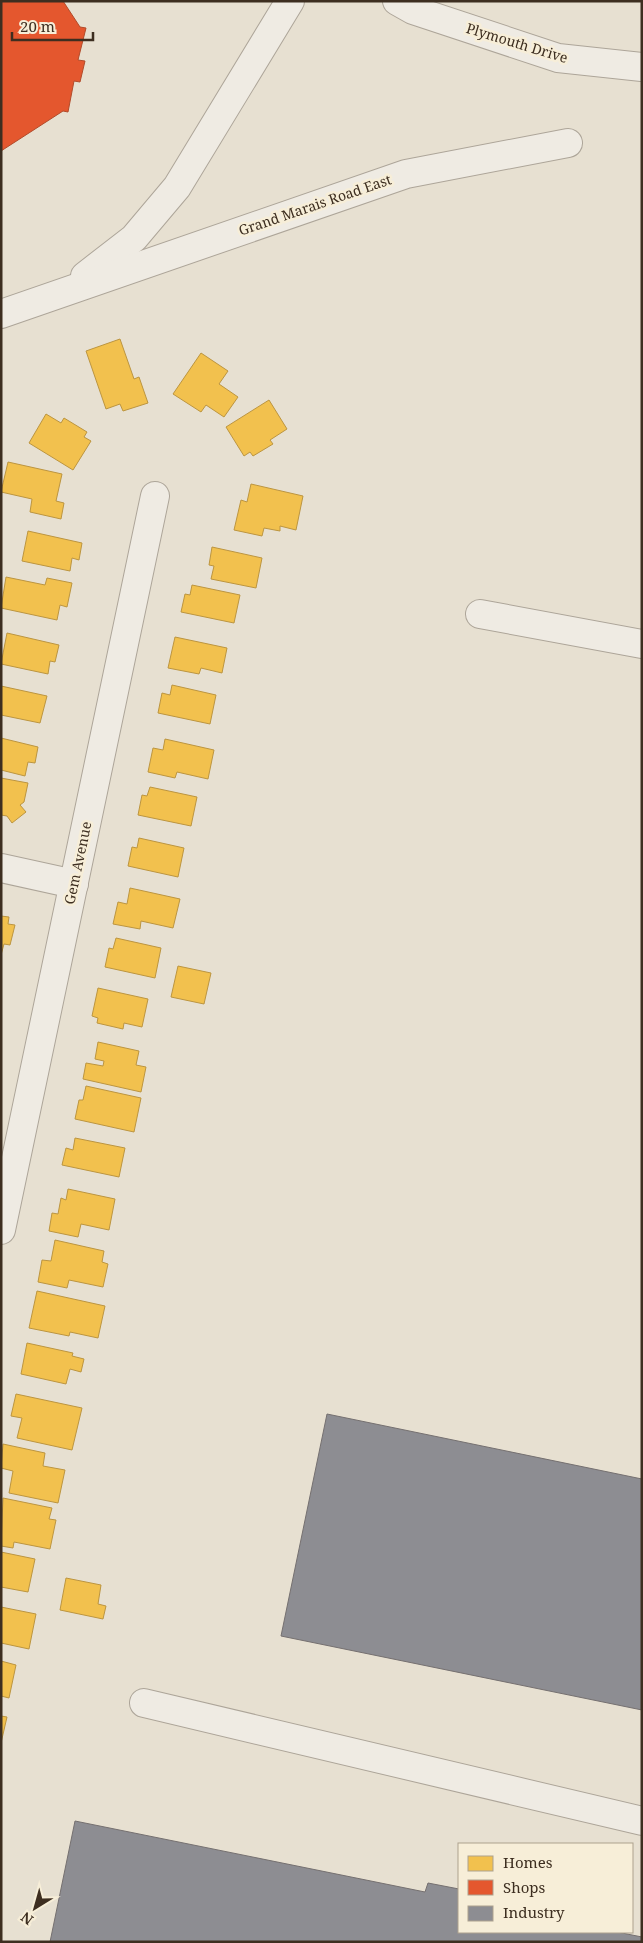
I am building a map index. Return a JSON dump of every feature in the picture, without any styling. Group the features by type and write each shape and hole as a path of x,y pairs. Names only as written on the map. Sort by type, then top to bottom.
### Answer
{"street":[{"name":"Grand Marais Road East","path":"68,289 134,238 177,187 290,1"},
{"name":"Plymouth Drive","path":"397,1 413,10 558,58 642,67"},
{"name":"Grand Marais Road East","path":"1,314 68,289 406,174 568,143"},
{"name":"Gem Avenue","path":"1,1230 155,496"},
{"path":"480,614 642,644"},
{"path":"1,868 74,884"},
{"path":"144,1703 642,1822"}],"building: Homes":[{"path":"120,339 134,379 139,377 148,403 123,411 120,404 106,409 86,351"},
{"path":"201,353 228,371 219,384 238,397 224,417 206,405 201,412 173,394"},
{"path":"269,400 287,429 270,440 273,444 253,456 250,452 244,456 226,427"},
{"path":"46,414 61,423 64,418 87,432 84,437 91,441 73,470 29,443"},
{"path":"8,462 62,474 56,501 64,503 61,519 30,512 32,499 1,492"},
{"path":"251,484 303,496 296,530 280,526 280,531 264,528 262,536 234,530 241,500 247,502"},
{"path":"28,531 82,543 79,560 72,558 70,571 22,561"},
{"path":"212,547 262,558 256,588 211,579 214,566 209,565"},
{"path":"6,577 45,585 47,578 72,583 67,607 60,605 57,620 1,608"},
{"path":"192,585 240,595 234,623 181,612 185,594 190,595"},
{"path":"7,633 59,645 55,662 50,661 48,674 1,664"},
{"path":"175,637 227,648 222,673 201,668 199,674 168,668"},
{"path":"172,685 216,695 210,724 158,713 162,693 170,695"},
{"path":"1,686 47,696 40,723 1,715"},
{"path":"1,738 38,747 35,763 28,762 25,776 1,770"},
{"path":"165,739 214,750 208,779 177,772 175,778 148,772 153,748 163,750"},
{"path":"1,778 28,783 24,802 20,805 26,812 12,823 7,816 1,815"},
{"path":"150,787 197,797 191,826 138,815 142,795 147,796"},
{"path":"139,838 184,848 178,877 128,866 132,847 137,848"},
{"path":"130,888 180,899 173,928 141,921 140,929 113,924 118,902 127,904"},
{"path":"1,916 9,917 8,924 15,925 10,945 4,944 1,955"},
{"path":"116,938 161,948 155,978 105,967 109,948 113,949"},
{"path":"178,966 211,973 204,1004 171,997"},
{"path":"98,988 148,999 142,1027 124,1023 123,1029 97,1023 98,1018 92,1016"},
{"path":"98,1042 139,1051 136,1065 146,1067 141,1092 83,1079 86,1063 103,1066 104,1061 95,1059"},
{"path":"86,1086 141,1098 134,1132 75,1119 79,1100 83,1100"},
{"path":"75,1138 125,1148 119,1177 62,1165 66,1148 73,1150"},
{"path":"68,1189 115,1199 109,1230 81,1224 78,1237 49,1231 52,1213 58,1214 61,1198 66,1200"},
{"path":"55,1240 104,1251 102,1262 108,1264 103,1287 69,1280 67,1288 38,1282 42,1260 51,1261"},
{"path":"37,1291 105,1306 98,1338 70,1332 69,1336 29,1328"},
{"path":"27,1343 73,1353 72,1356 84,1359 81,1372 70,1369 66,1384 21,1374"},
{"path":"16,1394 82,1408 72,1450 17,1438 22,1418 11,1416"},
{"path":"3,1444 45,1453 43,1466 65,1470 58,1503 9,1493 13,1471 1,1468"},
{"path":"3,1498 52,1508 49,1519 56,1520 50,1549 14,1542 13,1548 1,1546"},
{"path":"1,1552 35,1559 28,1592 1,1587"},
{"path":"66,1578 101,1585 98,1604 106,1606 103,1619 60,1610"},
{"path":"1,1607 36,1614 29,1649 1,1643"},
{"path":"1,1661 16,1665 9,1698 1,1696"},
{"path":"1,1716 7,1717 1,1743"}],"building: Shops":[{"path":"1,1 63,1 80,27 86,28 78,60 85,61 80,82 74,81 68,112 63,111 1,151"}],"building: Industry":[{"path":"327,1414 642,1479 642,1710 281,1636"},
{"path":"75,1821 425,1892 428,1883 458,1889 458,1933 622,1933 642,1937 642,1942 50,1942"}]}
